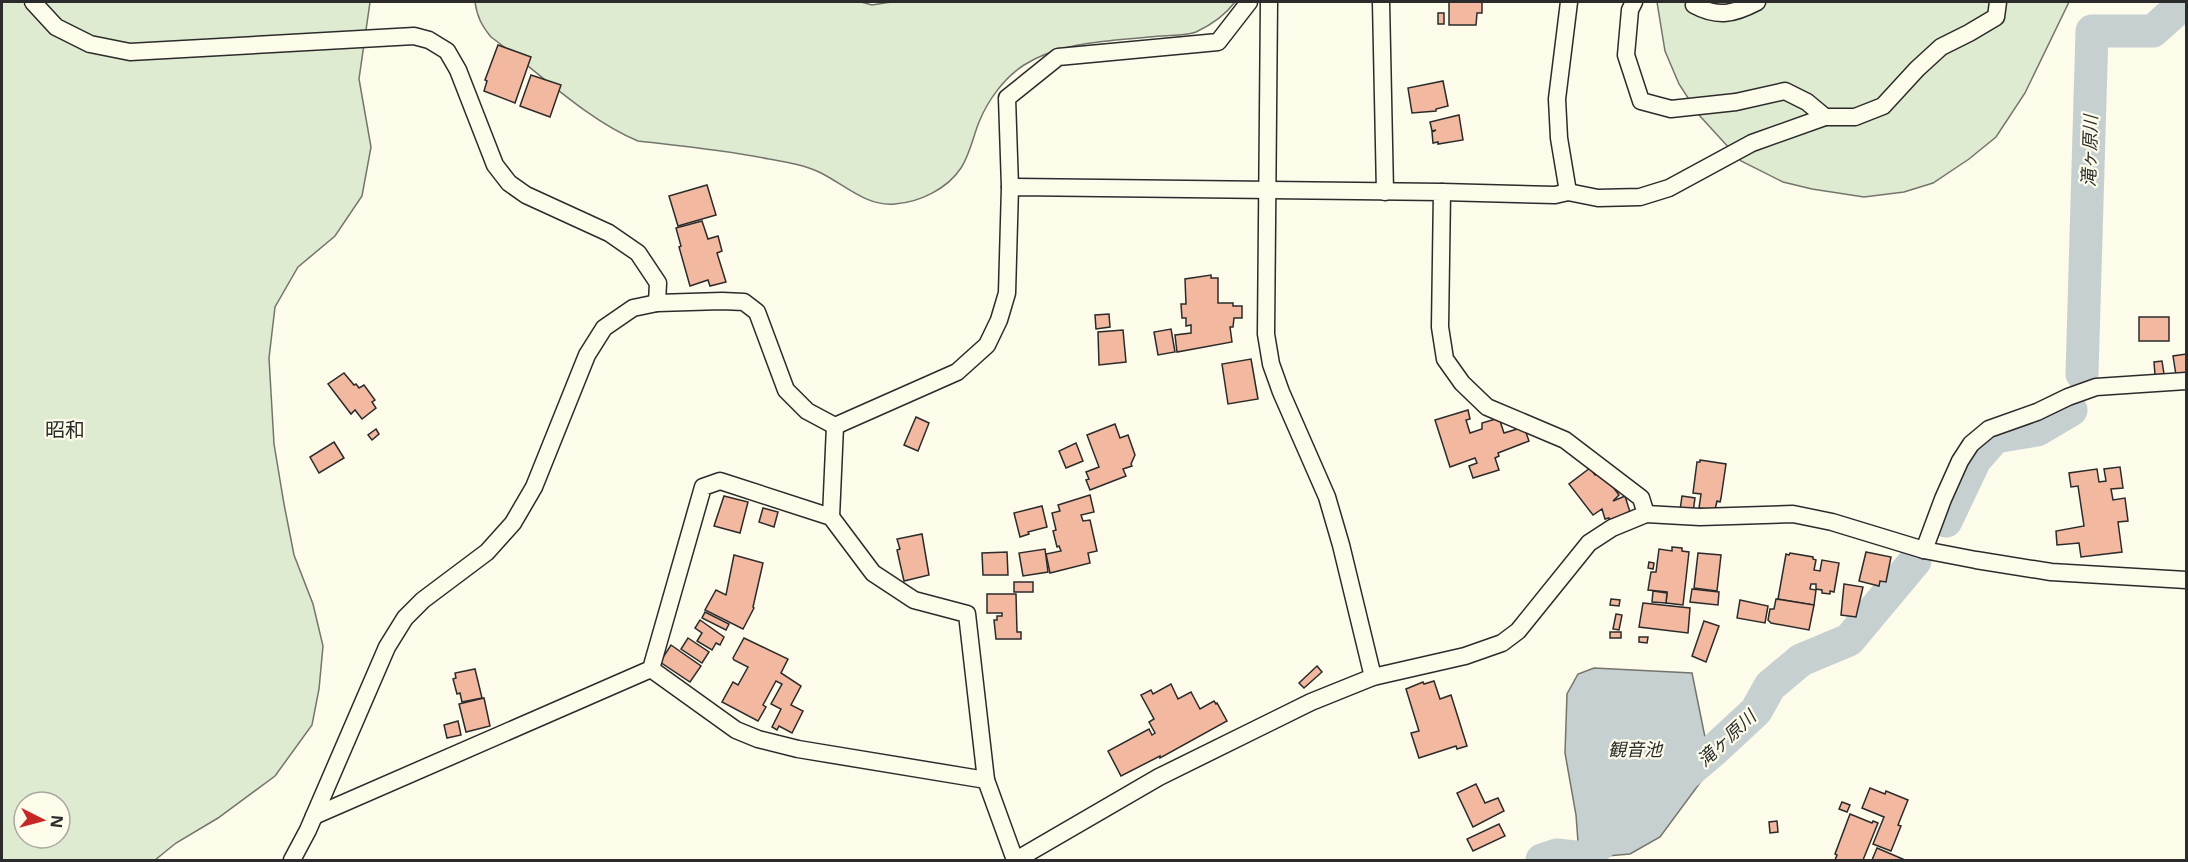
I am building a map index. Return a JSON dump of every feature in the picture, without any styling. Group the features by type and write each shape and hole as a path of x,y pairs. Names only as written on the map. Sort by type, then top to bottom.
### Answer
{"street":[{"path":"33,2 56,27 90,44 130,52 414,36 429,40 447,51 458,70 495,165 509,183 526,195 609,233 638,253 658,283 657,303"},
{"path":"835,426 957,372 987,345 999,320 1007,293 1010,187 1006,98 1058,57 1218,42 1249,2"},
{"path":"1269,2 1266,334 1271,364 1327,497 1373,677"},
{"path":"1381,2 1385,192"},
{"path":"1568,192 1559,138 1557,99 1569,2"},
{"path":"1634,2 1630,10 1626,55 1641,101 1671,109 1736,102 1785,91 1807,102 1825,117"},
{"path":"1695,2 1694,4 1706,11 1730,14 1757,2"},
{"path":"1010,187 1555,195 1568,192 1598,198 1640,197 1670,188 1752,142 1825,117 1855,117 1883,106 1941,47 1996,17 1998,2"},
{"path":"1442,192 1440,327 1445,359 1462,383 1487,407 1565,440 1641,498 1646,514"},
{"path":"292,861 314,816 387,647 405,618 423,600 487,552 513,523 534,487 587,355 604,328 633,308 657,303 744,302 757,312 786,390 807,411 835,426"},
{"path":"1924,550 1942,499 1960,461 1971,444 1989,429 2097,387 2187,381"},
{"path":"831,517 835,426"},
{"path":"651,669 703,487 720,481 831,517 873,573 914,600 967,614 986,780 1016,861 1159,777 1311,702 1373,677 1465,656 1502,643 1518,631 1589,543 1612,528 1646,514 1700,517 1793,514 1832,522 1924,550 2051,572 2187,580"},
{"path":"314,816 651,669"},
{"path":"651,669 736,730 758,740 798,749 986,780"}],"green space":[{"path":"2,2 370,2 359,79 371,147 362,196 335,236 298,267 275,307 269,358 274,444 284,504 294,555 313,604 323,646 319,689 312,725 275,776 218,818 176,843 155,860 2,860"},
{"path":"475,2 861,2 872,5 891,2 1235,2 1218,19 1192,33 1073,46 1039,57 1024,65 1003,83 992,98 979,122 967,157 961,168 948,182 923,197 904,203 885,204 866,199 821,173 802,166 704,148 638,141 619,132 581,108 491,37 480,21"},
{"path":"1657,2 2069,2 2025,93 1996,137 1969,159 1933,183 1904,192 1864,197 1783,182 1741,161 1699,115 1679,84 1665,51"}],"water":[{"name":"観音池","path":"1594,668 1692,673 1707,747 1722,753 1660,837 1630,854 1583,858 1579,855 1576,815 1565,753 1567,694 1578,674"}],"building":[{"path":"1449,2 1482,2 1482,13 1477,13 1476,25 1449,25"},
{"path":"1438,13 1444,13 1444,24 1438,24"},
{"path":"498,45 531,57 515,103 484,91 487,81 485,80"},
{"path":"531,75 561,85 550,117 520,106"},
{"path":"1443,81 1448,106 1436,109 1436,111 1412,113 1408,88"},
{"path":"1459,115 1463,140 1433,143 1432,132 1436,130 1432,131 1430,122"},
{"path":"707,185 716,215 678,226 669,196"},
{"path":"702,221 708,239 718,236 722,251 717,253 726,282 710,286 708,280 690,286 676,228"},
{"path":"1211,275 1211,278 1218,278 1218,303 1233,303 1233,306 1242,306 1242,318 1234,318 1233,327 1230,327 1232,342 1177,352 1175,335 1191,333 1191,325 1186,326 1186,318 1182,318 1181,304 1186,304 1185,279"},
{"path":"1109,314 1110,327 1096,329 1095,315"},
{"path":"2139,317 2169,317 2169,341 2139,341"},
{"path":"1171,329 1175,352 1158,355 1154,332"},
{"path":"1123,330 1126,362 1099,365 1098,332"},
{"path":"2186,354 2186,374 2176,375 2173,356"},
{"path":"1251,359 1258,399 1228,404 1222,364"},
{"path":"2162,361 2164,374 2155,375 2154,362"},
{"path":"344,373 359,388 364,385 375,400 372,402 376,408 362,419 355,410 351,414 328,384"},
{"path":"1468,410 1470,419 1466,420 1470,433 1482,429 1482,423 1499,418 1504,433 1524,427 1529,441 1498,453 1499,456 1495,458 1499,470 1473,478 1469,466 1477,463 1475,458 1450,467 1435,420"},
{"path":"916,417 929,423 918,451 904,445"},
{"path":"1115,424 1120,438 1128,435 1135,455 1132,466 1123,469 1126,476 1090,490 1086,472 1099,467 1087,435"},
{"path":"376,429 379,434 372,440 368,435"},
{"path":"334,442 344,458 319,473 310,457"},
{"path":"1076,443 1083,461 1066,468 1059,451"},
{"path":"1700,460 1726,464 1721,498 1720,502 1717,501 1715,510 1699,508 1701,494 1693,493 1697,462"},
{"path":"2120,467 2123,488 2111,489 2113,500 2125,498 2128,521 2118,522 2122,552 2081,557 2079,543 2057,545 2056,531 2084,526 2078,486 2071,487 2069,473 2097,469 2099,482 2106,481 2104,469"},
{"path":"1590,468 1595,475 1601,471 1619,495 1613,501 1625,496 1630,512 1609,520 1609,518 1605,519 1602,509 1593,515 1569,484"},
{"path":"1090,495 1094,512 1081,515 1083,521 1090,520 1097,551 1088,553 1090,563 1050,573 1046,554 1061,551 1059,546 1057,547 1053,531 1056,530 1052,513 1060,511 1058,505"},
{"path":"724,496 748,502 740,533 714,526"},
{"path":"1682,496 1695,498 1693,512 1680,510"},
{"path":"1042,506 1047,527 1028,532 1029,534 1020,537 1014,513"},
{"path":"763,508 778,512 774,527 759,522"},
{"path":"922,534 929,575 904,581 897,550 900,549 897,539"},
{"path":"1672,547 1682,548 1682,551 1689,552 1683,605 1666,603 1667,592 1648,590 1651,572 1656,572 1659,549 1672,551"},
{"path":"1045,549 1048,572 1023,576 1019,553"},
{"path":"1007,552 1008,575 983,575 982,553"},
{"path":"1866,552 1891,557 1886,582 1880,581 1879,586 1859,581"},
{"path":"1698,553 1721,555 1717,591 1694,588"},
{"path":"1786,554 1813,557 1816,560 1814,570 1820,571 1822,560 1839,563 1834,592 1822,593 1822,590 1816,589 1816,584 1811,584 1810,589 1816,590 1814,605 1778,599"},
{"path":"734,555 763,563 754,608 743,629 705,610 716,590 726,595"},
{"path":"1649,562 1654,563 1653,569 1648,568"},
{"path":"1014,582 1033,582 1033,592 1014,592"},
{"path":"1844,584 1863,587 1856,617 1841,615"},
{"path":"1692,589 1719,592 1718,605 1690,602"},
{"path":"1653,591 1667,593 1666,603 1652,602"},
{"path":"987,594 1016,594 1017,632 1021,632 1021,639 996,639 994,620 997,620 997,616 1002,616 1002,613 987,613"},
{"path":"1611,599 1620,600 1619,606 1610,605"},
{"path":"1776,599 1814,605 1809,630 1771,623 1768,620 1770,609 1774,609"},
{"path":"1740,600 1768,606 1765,623 1737,618"},
{"path":"1643,603 1690,608 1688,633 1639,627"},
{"path":"705,612 729,624 726,630 702,618"},
{"path":"1616,614 1622,615 1619,630 1613,629"},
{"path":"700,620 724,637 720,645 716,643 712,650 697,641 702,633 695,628"},
{"path":"1704,621 1719,626 1706,662 1692,656"},
{"path":"1610,632 1621,632 1621,638 1610,638"},
{"path":"1639,637 1648,637 1647,643 1639,642"},
{"path":"688,638 709,652 702,663 681,649"},
{"path":"744,638 788,659 781,673 801,686 791,705 803,711 792,733 779,726 777,730 772,727 781,709 771,704 782,684 776,681 763,705 766,707 758,721 722,702 733,682 738,685 748,667 733,658"},
{"path":"671,645 701,666 690,682 660,662"},
{"path":"1317,666 1322,672 1304,688 1299,683"},
{"path":"475,669 482,698 462,702 453,679 456,678 455,673"},
{"path":"1434,681 1440,699 1451,695 1467,746 1457,749 1456,746 1419,758 1411,733 1419,731 1406,689 1423,682 1424,684"},
{"path":"1171,684 1178,699 1191,692 1200,709 1214,701 1227,721 1160,758 1160,756 1121,776 1108,751 1149,729 1152,735 1155,733 1149,722 1154,719 1141,695 1151,690 1153,694"},
{"path":"484,698 490,726 466,732 459,704"},
{"path":"458,721 461,735 447,738 444,725"},
{"path":"1476,784 1485,803 1498,798 1504,811 1473,827 1457,793"},
{"path":"1870,788 1885,794 1886,791 1908,800 1891,851 1873,844 1884,817 1862,808"},
{"path":"1842,802 1850,805 1847,812 1839,809"},
{"path":"1850,814 1872,823 1873,821 1878,823 1863,860 1835,860 1837,855 1835,854"},
{"path":"1777,821 1778,832 1770,833 1769,822"},
{"path":"1499,824 1505,836 1473,851 1467,839"},
{"path":"1877,848 1905,860 1872,860"}],"waterway":[{"name":"滝ヶ原川","path":"2082,374 2092,31 2153,31 2185,2"},
{"name":"滝ヶ原川","path":"1946,521 1975,460 1995,437 2037,430 2071,410"},
{"name":"滝ヶ原川","path":"1681,778 1756,711 1770,686 1801,660 1849,640 1915,561"},
{"name":"滝ヶ原川","path":"1542,860 1557,855 1583,858 1618,829"}],"district":[{"name":"昭和","path":"65,429"}]}
